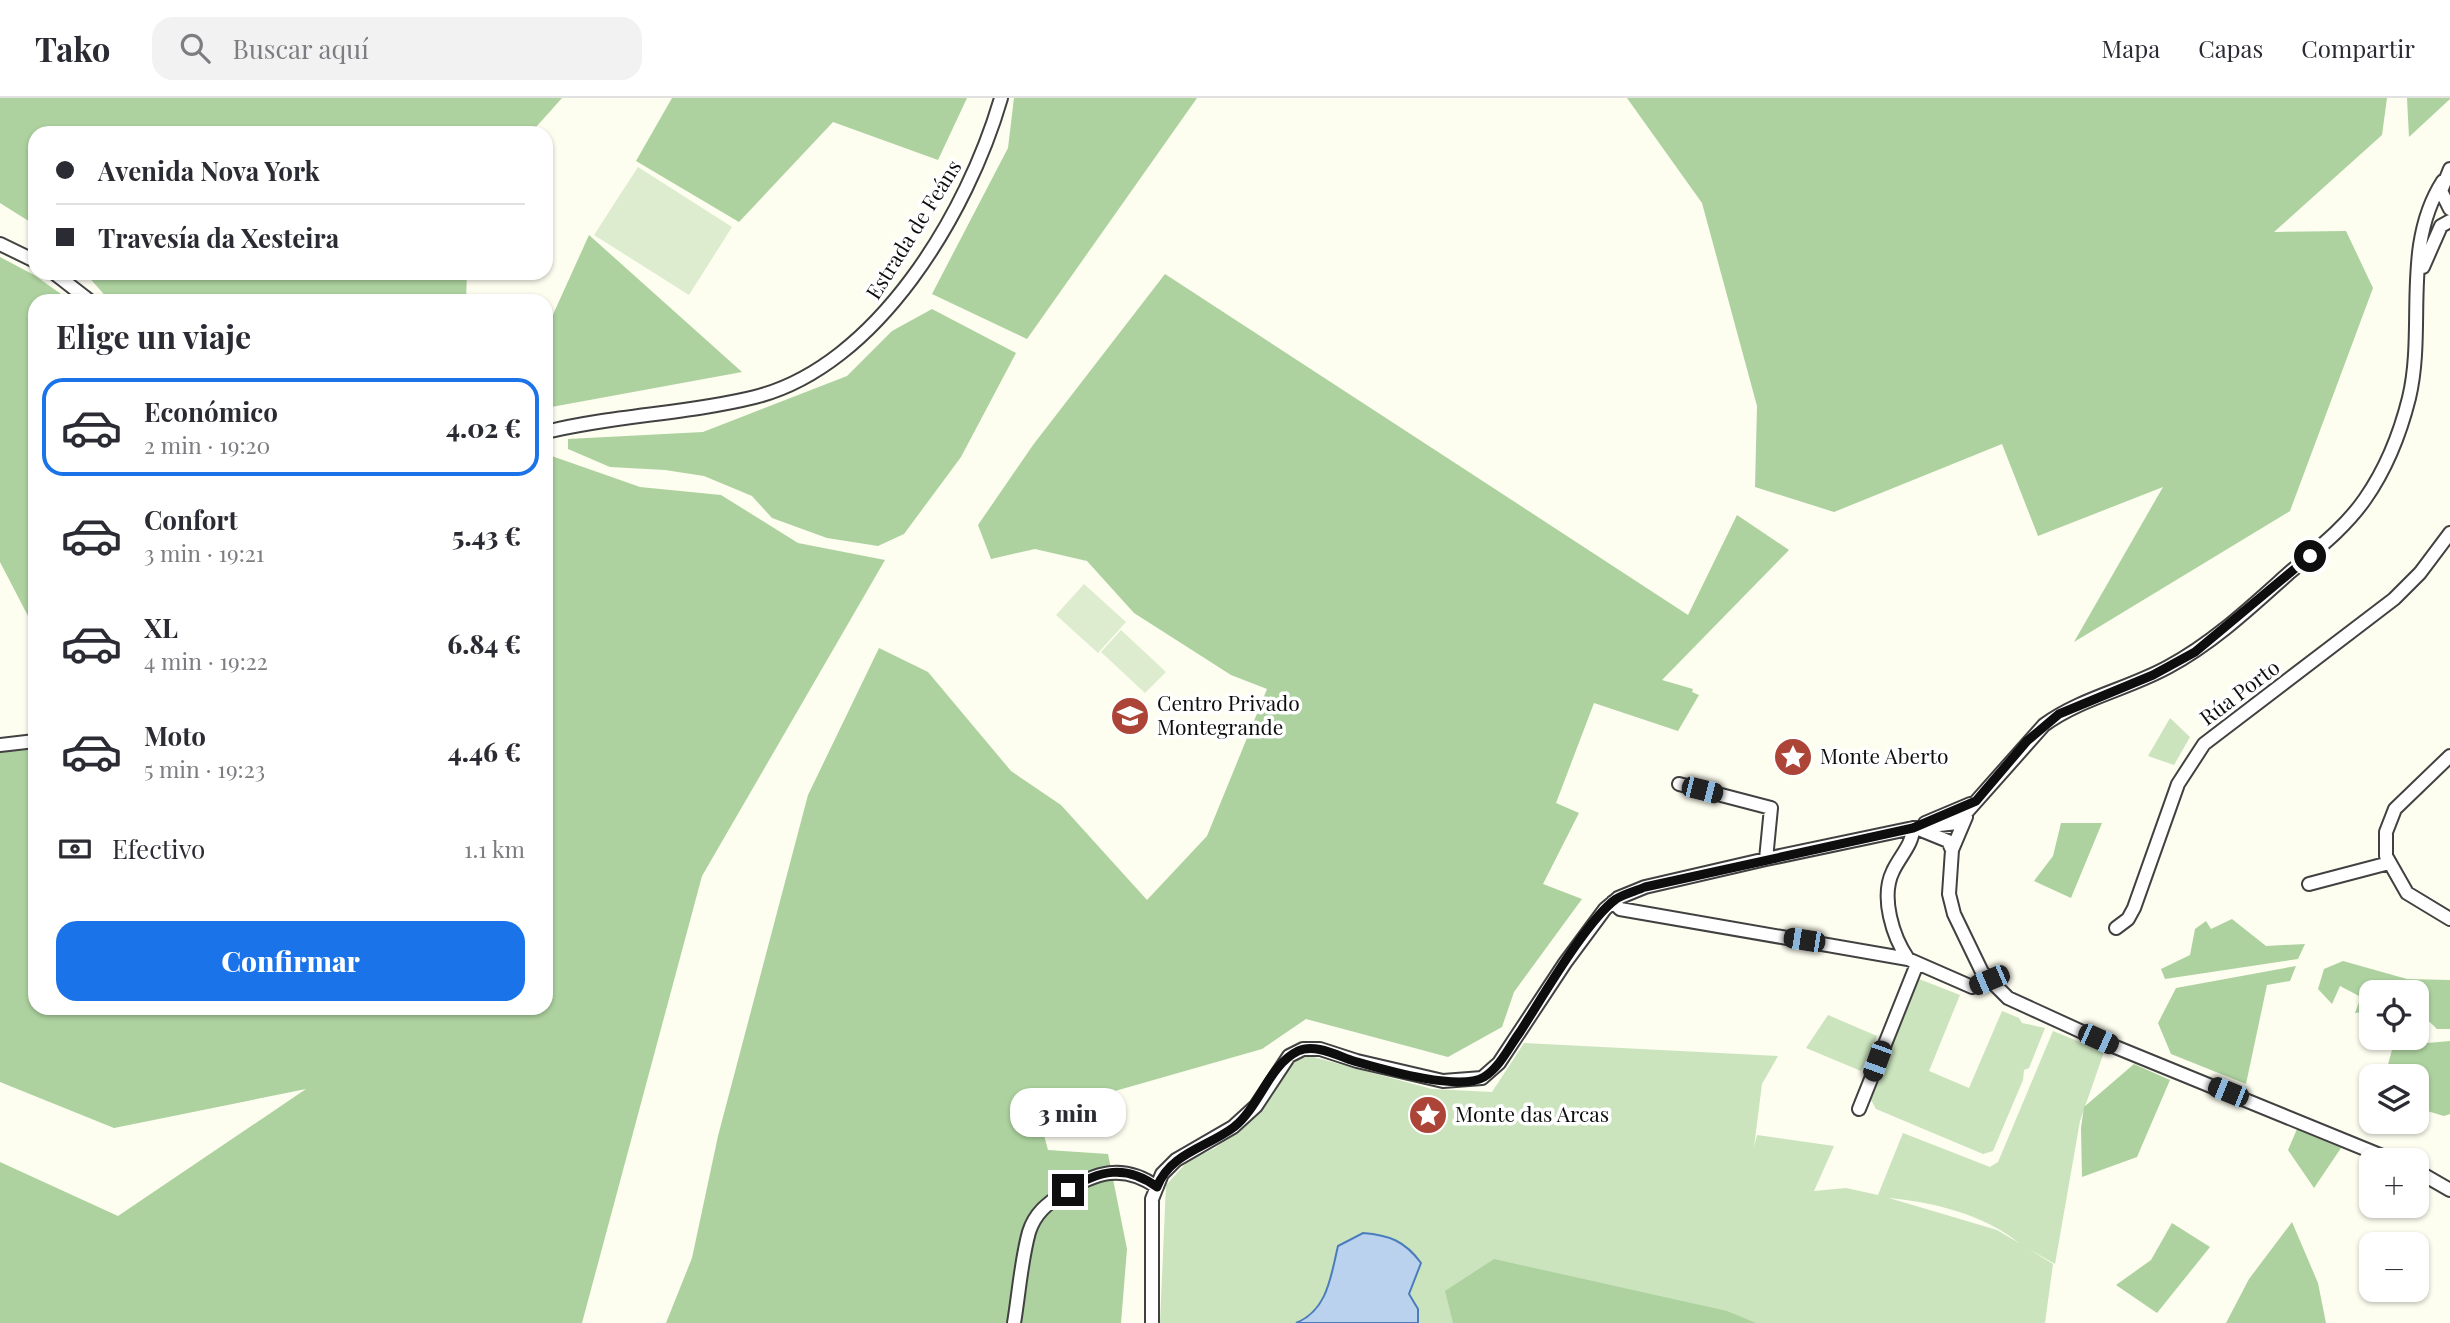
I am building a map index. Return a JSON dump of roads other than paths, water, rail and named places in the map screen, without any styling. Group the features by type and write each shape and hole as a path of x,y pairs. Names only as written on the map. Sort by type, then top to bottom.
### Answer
{"street":[{"name":"Estrada de Feáns","path":"553,431 756,397 805,377 848,349 878,321 903,289 955,210 978,166 1001,98"},
{"path":"2447,175 2441,191 2450,209"},
{"path":"2363,1148 2028,1009 2008,998 1982,972 1954,914 1949,894 1952,850 1958,825 1976,801 2027,741 2051,719 2153,675 2195,652 2241,616 2346,522 2379,477 2403,421 2414,358 2423,228 2433,198 2447,175"},
{"path":"2418,284 2426,256 2441,226 2450,221"},
{"path":"0,244 28,258"},
{"path":"63,280 81,294"},
{"name":"Rúa Porto","path":"2116,928 2128,919 2134,908 2178,784 2204,744 2394,599 2420,573 2450,533"},
{"path":"0,745 28,742"},
{"path":"2450,756 2395,808 2386,832 2389,863 2407,894 2450,919"},
{"path":"1679,784 1771,808 1766,859"},
{"path":"1913,828 1976,801"},
{"path":"1940,816 1958,825"},
{"path":"1152,1323 1152,1199 1162,1174 1176,1160 1233,1127 1256,1106 1289,1056 1303,1049 1320,1049 1357,1061 1443,1081 1482,1078 1499,1063 1565,963 1613,902 1645,887 1766,859 1913,828 1958,825"},
{"path":"1913,828 1948,841 1952,850"},
{"path":"1912,962 1895,933 1888,890 1891,874 1913,838 1913,828"},
{"path":"2309,884 2389,863"},
{"path":"1613,902 1620,909 1912,962 1972,987 1989,980"},
{"path":"1859,1109 1912,962"},
{"path":"1014,1323 1029,1231 1041,1208 1091,1175 1119,1172 1148,1180 1157,1187"},
{"path":"2429,1178 2450,1190"}],"water":[{"path":"1363,1233 1396,1240 1409,1249 1421,1263 1409,1294 1418,1309 1418,1323 1296,1323 1307,1317 1322,1301 1338,1246"}],"place":[{"name":"Centro Privado Montegrande","path":"1130,716"},
{"name":"Monte Aberto","path":"1793,757"},
{"name":"Monte das Arcas","path":"1428,1115"}]}
